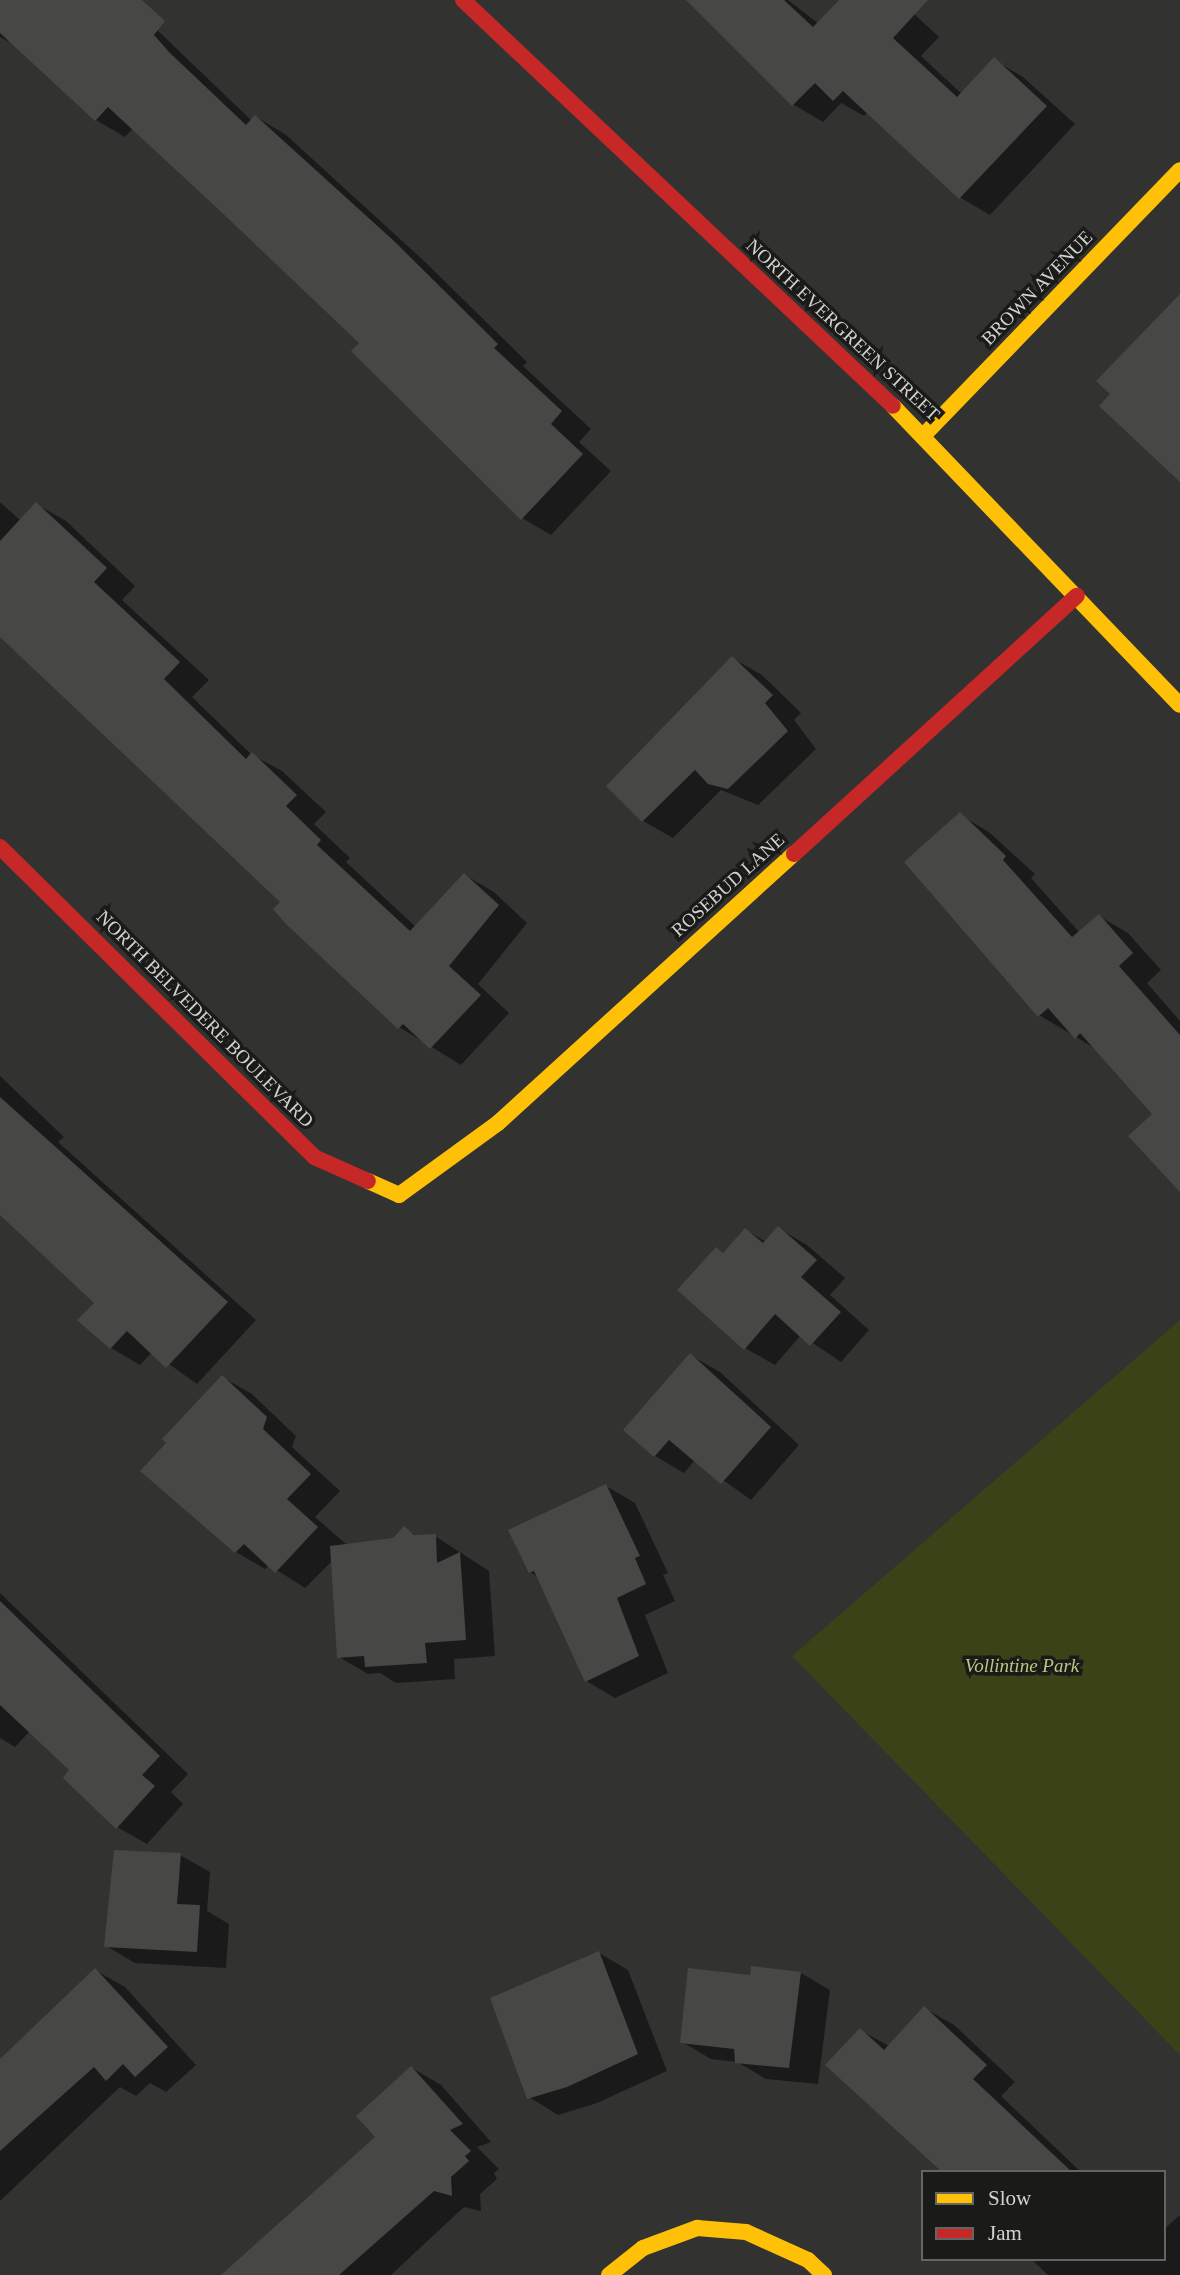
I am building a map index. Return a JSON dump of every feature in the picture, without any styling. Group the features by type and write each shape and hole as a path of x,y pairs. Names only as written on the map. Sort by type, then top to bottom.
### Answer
{"street":[{"name":"NORTH EVERGREEN STREET","path":"463,0 924,435 1180,705"},
{"name":"BROWN AVENUE","path":"924,435 1180,170"},
{"name":"ROSEBUD LANE","path":"399,1195 498,1123 1077,596"},
{"name":"NORTH BELVEDERE BOULEVARD","path":"0,846 314,1157 399,1195"},
{"path":"609,2275 643,2248 697,2228 746,2232 808,2260 824,2275"}],"green space":[{"name":"Vollintine Park","path":"1180,1320 1180,2055 792,1656"}],"building":[{"path":"0,0 142,0 165,21 154,35 170,53 246,125 255,115 394,241 498,344 494,348 562,411 551,424 583,454 521,520 351,351 359,343 217,208 108,107 95,121 0,33"},
{"path":"686,0 784,0 813,27 839,0 928,0 893,38 957,97 994,57 1047,106 959,199 843,91 833,101 815,83 792,106"},
{"path":"1180,294 1180,482 1099,406 1110,394 1096,381"},
{"path":"36,502 107,568 94,582 180,662 164,679 246,759 252,752 297,795 286,806 321,840 317,845 410,931 464,873 499,905 449,966 481,995 430,1049 403,1024 398,1029 286,924 273,909 280,902 0,637 0,541"},
{"path":"732,656 773,695 765,703 788,731 728,789 708,784 695,770 642,822 606,786"},
{"path":"960,812 1006,856 1003,860 1072,937 1099,914 1133,953 1119,966 1180,1035 1180,1192 1128,1136 1152,1114 1080,1033 1075,1039 1048,1008 1038,1017 904,862"},
{"path":"0,1097 228,1302 166,1368 127,1331 110,1349 77,1320 94,1303 0,1215"},
{"path":"778,1226 817,1260 801,1277 841,1312 810,1346 775,1314 744,1350 677,1290 716,1247 723,1253 745,1228 763,1243"},
{"path":"690,1353 771,1427 721,1484 669,1440 654,1457 623,1430"},
{"path":"222,1375 267,1417 263,1429 311,1474 287,1499 318,1527 275,1573 244,1544 235,1553 140,1471 166,1443 162,1439"},
{"path":"606,1484 640,1556 635,1558 646,1584 617,1598 639,1656 585,1682 534,1571 529,1573 508,1530"},
{"path":"404,1526 414,1535 436,1534 437,1563 460,1552 466,1640 425,1643 427,1663 365,1667 364,1656 337,1658 330,1546 393,1538"},
{"path":"0,1601 160,1756 142,1775 155,1786 116,1829 63,1778 69,1770 0,1705"},
{"path":"114,1850 181,1853 177,1904 200,1905 197,1952 104,1947"},
{"path":"599,1951 638,2054 567,2087 527,2099 490,1998"},
{"path":"751,1966 801,1972 789,2068 735,2063 734,2049 680,2043 688,1968 750,1975"},
{"path":"95,1968 168,2047 135,2077 123,2064 106,2081 94,2067 0,2151 0,2059"},
{"path":"924,2006 987,2065 973,2079 1070,2170 940,2170 825,2065 860,2028 884,2050"},
{"path":"411,2066 463,2124 450,2130 471,2151 465,2156 469,2161 451,2177 452,2196 434,2191 339,2275 221,2275 375,2137 356,2116"}],"traffic: slow":[{"path":"924,435 1180,170"},
{"path":"893,406 1180,705"},
{"path":"368,1181 399,1195 498,1123 794,854"},
{"path":"609,2275 643,2248 697,2228 746,2232 808,2260 824,2275"}],"traffic: jam":[{"path":"463,0 893,406"},
{"path":"794,854 1077,596"},
{"path":"0,847 314,1157 368,1181"}]}
